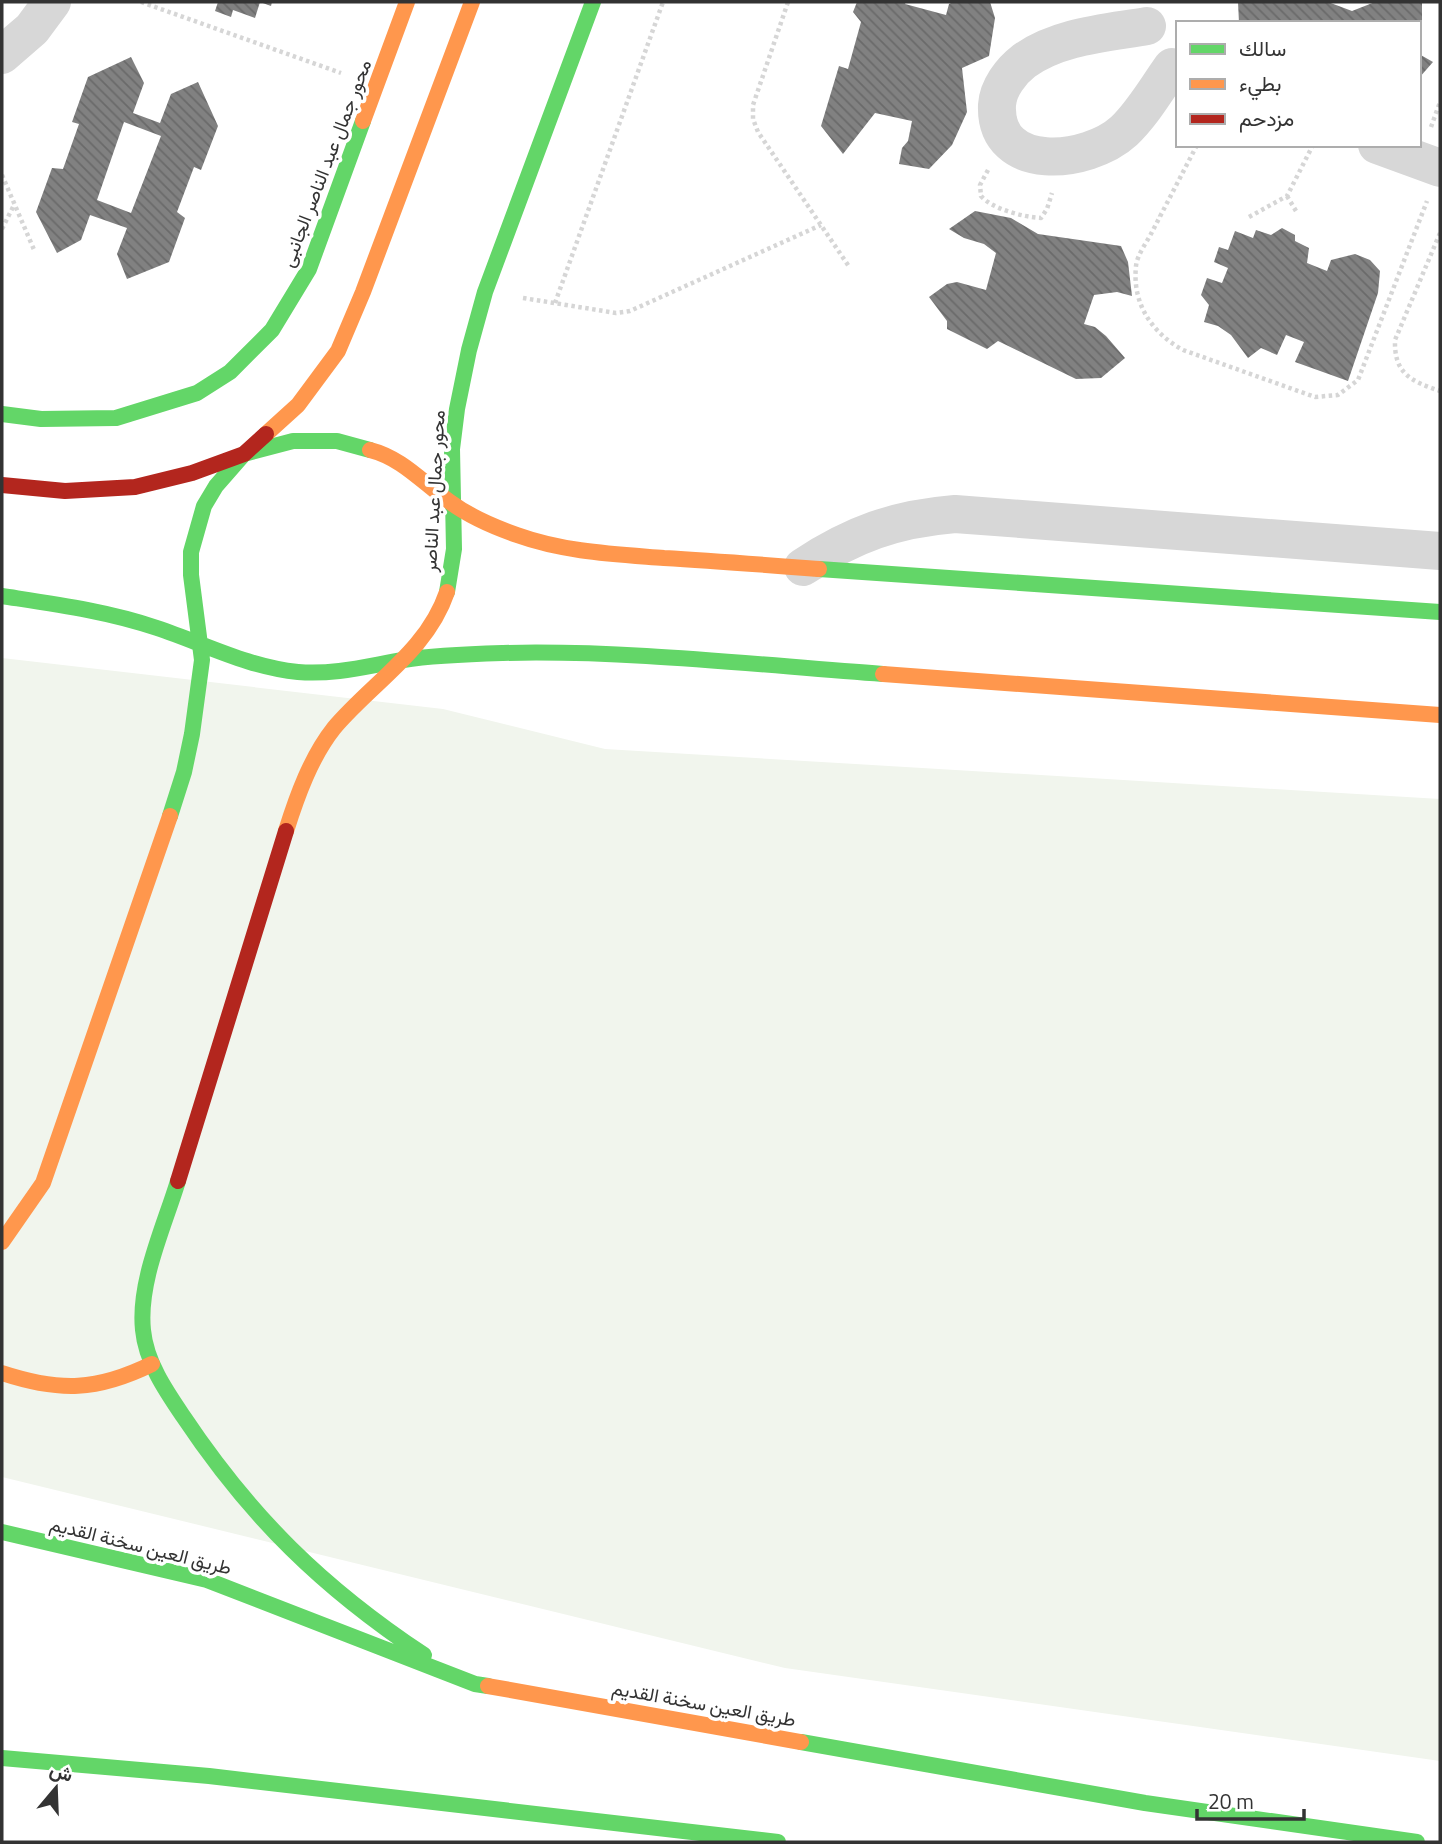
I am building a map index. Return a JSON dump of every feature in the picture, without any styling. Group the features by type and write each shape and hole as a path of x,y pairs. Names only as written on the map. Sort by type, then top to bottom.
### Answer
{"main road":[{"name":"محور جمال عبد الناصر الجانبى","path":"2,414 41,419 116,418 197,393 230,372 272,330 309,269 407,2"},
{"path":"2,1242 43,1183 184,772 202,660 191,575 191,552 204,506 216,486 244,454 298,405 338,351 366,285 472,2"},
{"name":"محور جمال عبد الناصر","path":"475,1684 422,1654 371,1620 323,1582 278,1540 204,1450 147,1354 141,1320 144,1290 287,827 306,779 332,732 407,659 428,632 442,607 451,579 454,554 450,502 452,451 458,401 470,342 485,292 593,2"},
{"path":"2,485 65,491 135,487 192,473 244,454 293,441 337,441 378,452 416,473 450,502 482,520 517,535 556,546 597,553 1440,612"},
{"path":"2,596 112,615 159,628 237,659 271,669 300,673 336,672 407,659 472,654 593,653 1440,715"},
{"path":"2,1373 30,1383 61,1388 94,1386 125,1379 152,1364"},
{"name":"طريق العين سخنة القديم","path":"2,1532 207,1580 475,1684 1145,1803 1417,1842"},
{"path":"2,1758 209,1776 778,1842"}],"street":[{"path":"2,55 32,29 52,2"},
{"path":"1147,14 1158,49 1175,68 1122,132 1091,150 1055,158 1014,146 1003,138 996,115 997,98 1014,70 1044,49 1147,14"},
{"path":"1382,147 1440,168"},
{"path":"803,567 834,547 866,532 901,521 955,514 1440,551"}],"path":[{"path":"141,2 377,87"},
{"path":"555,303 663,2"},
{"path":"788,2 753,105 753,119 758,132 850,268"},
{"path":"1196,147 1136,263 1136,287 1142,309 1152,326 1166,341 1183,350 1315,397 1338,395 1357,380 1440,168"},
{"path":"1249,217 1287,195 1312,147"},
{"path":"2,175 35,252"},
{"path":"1287,195 1296,211"},
{"path":"2,229 14,204"},
{"path":"485,292 615,313 630,311 821,225"},
{"path":"1440,233 1395,340 1395,354 1407,376 1440,391"}],"shaded area":[{"path":"2,658 443,709 605,749 1440,799 1440,1761 785,1668 2,1477"}],"building":[{"path":"218,2 260,2 255,18 233,10 231,17 215,11"},
{"path":"857,2 906,2 905,4 946,15 949,4 953,2 990,2 995,18 989,56 962,68 967,112 952,145 929,169 899,164 912,121 875,113 843,154 821,126 839,66 848,69 861,22 853,12"},
{"path":"1238,2 1328,2 1352,11 1375,2 1422,2 1422,39 1421,21 1239,21"},
{"path":"1421,55 1433,62 1421,76"},
{"path":"131,57 144,83 133,113 160,123 171,94 198,82 218,126 201,170 194,167 177,212 185,218 169,262 127,279 117,254 127,228 90,215 81,240 57,253 36,212 52,168 63,169 79,124 72,122 88,77","holes":["124,122 161,136 131,213 97,200"]},
{"path":"975,211 1011,218 1038,234 1121,246 1128,262 1132,296 1117,292 1094,295 1084,324 1095,327 1106,336 1125,358 1101,378 1076,379 998,341 987,349 947,329 947,321 929,297 947,284 957,282 986,290 996,253 984,244 964,238 949,229"},
{"path":"1282,228 1295,235 1295,241 1309,248 1307,263 1327,271 1331,260 1355,254 1370,260 1380,271 1378,293 1348,381 1295,362 1304,342 1286,335 1277,355 1261,348 1248,358 1231,335 1218,326 1204,322 1209,305 1201,295 1207,278 1222,283 1228,268 1214,262 1219,247 1228,250 1235,231 1253,238 1256,230 1271,235"}],"traffic: fast":[{"path":"447,592 454,549 452,449 469,350 485,292 593,2"},
{"path":"2,414 41,419 116,418 197,393 230,372 272,330 309,269 363,121"},
{"path":"170,816 184,772 192,734 202,660 191,575 191,552 204,506 216,486 244,454 293,441 337,441 370,450"},
{"path":"819,569 1440,612"},
{"path":"2,596 119,617 244,660 298,672 338,671 440,656 551,653 693,659 883,674"},
{"path":"178,1181 153,1255 142,1312 145,1342 158,1376 235,1487 291,1549 353,1604 424,1655"},
{"path":"2,1532 207,1580 475,1684 488,1686"},
{"path":"801,1742 1145,1803 1417,1842"},
{"path":"2,1758 209,1776 778,1842"}],"traffic: slow":[{"path":"363,121 407,2"},
{"path":"266,434 298,405 338,351 363,292 472,2"},
{"path":"370,450 402,465 473,516 535,541 608,553 819,569"},
{"path":"286,831 306,777 326,739 349,711 413,649 438,613 447,592"},
{"path":"883,674 1440,715"},
{"path":"2,1242 43,1183 170,816"},
{"path":"2,1373 42,1383 78,1386 114,1379 152,1364"},
{"path":"488,1686 801,1742"}],"traffic: jam":[{"path":"2,485 65,491 135,487 192,473 244,454 266,434"},
{"path":"178,1181 286,831"}]}
